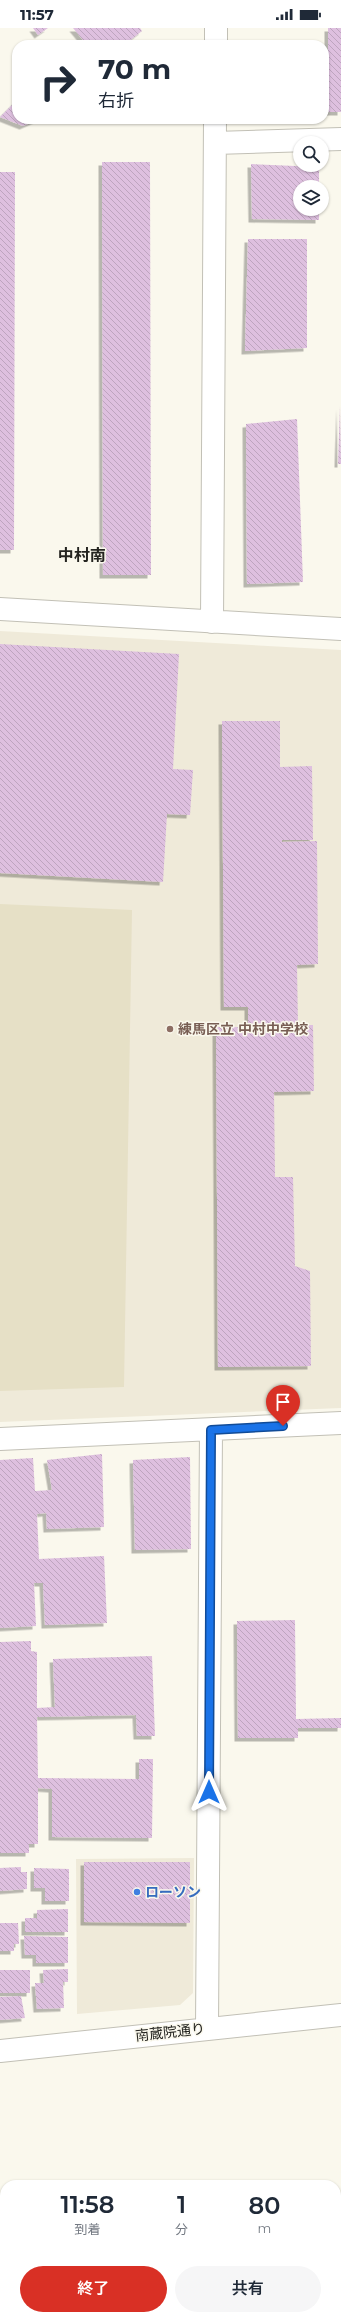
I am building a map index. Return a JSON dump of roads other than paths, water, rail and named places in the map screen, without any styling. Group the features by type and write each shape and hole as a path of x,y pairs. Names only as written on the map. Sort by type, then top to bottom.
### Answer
{"street":[{"path":"216,28 216,40"},
{"path":"212,622 215,124"},
{"path":"214,143 341,140"},
{"path":"0,610 341,629"},
{"path":"0,1439 341,1423"},
{"path":"207,2028 211,1430"},
{"name":"南蔵院通り","path":"0,2051 341,2015"}],"place":[{"name":"練馬区立 中村中学校","path":"170,1029"},
{"name":"ローソン","path":"137,1892"}],"district":[{"name":"中村南","path":"82,555"}]}
